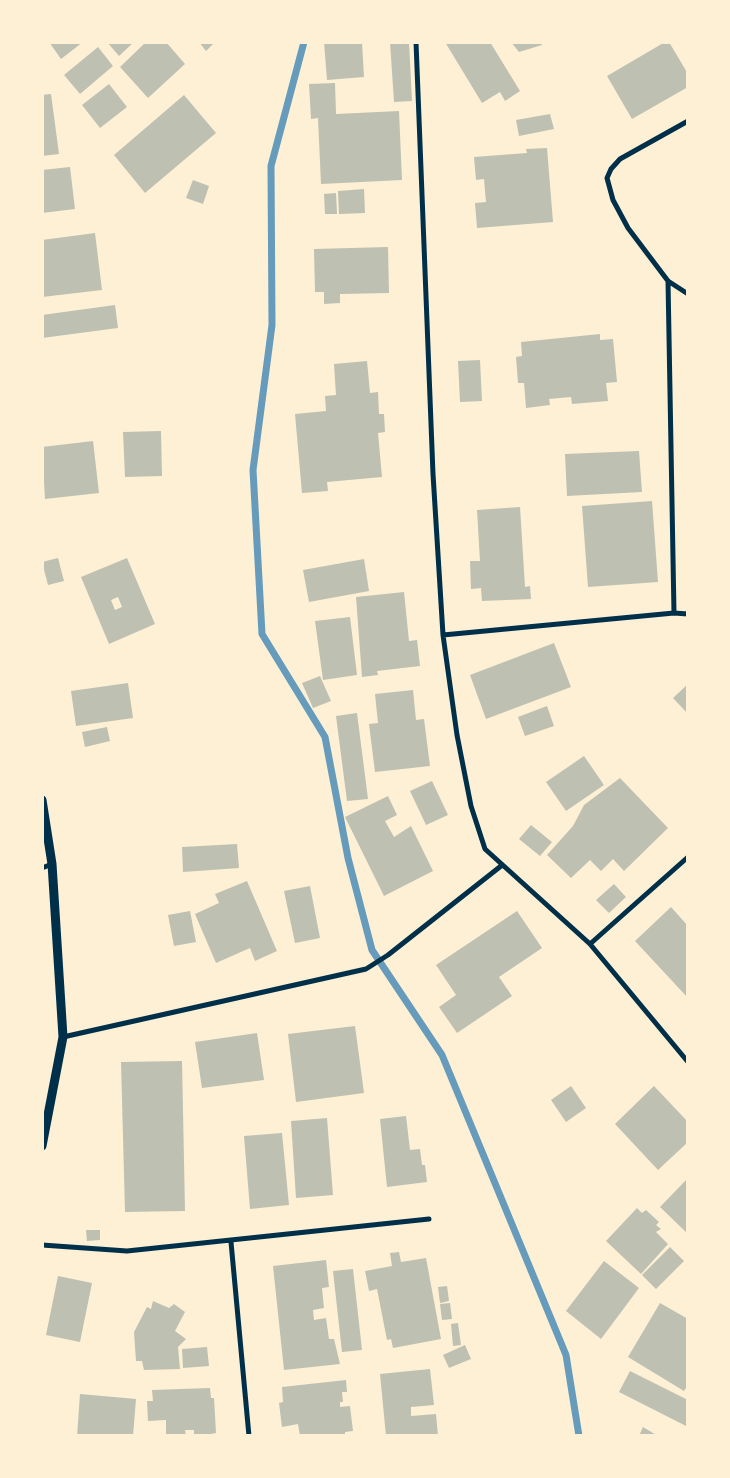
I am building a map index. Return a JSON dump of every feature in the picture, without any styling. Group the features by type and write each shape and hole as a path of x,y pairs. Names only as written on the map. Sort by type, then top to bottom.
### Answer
{"street":[{"path":"416,42 433,474 442,635 457,735 471,806 485,849 501,866 590,944 688,1062"},
{"path":"688,121 620,159 611,169 607,178 613,200 628,228 668,281 688,294"},
{"path":"668,281 674,613"},
{"path":"442,635 674,613 688,614"},
{"path":"42,800 52,864 63,1037 42,1146"},
{"path":"590,944 688,857"},
{"path":"42,868 52,864"},
{"path":"63,1037 366,969 388,955 501,866"},
{"path":"42,1245 126,1251 231,1242 429,1219"},
{"path":"231,1242 249,1436"}],"building":[{"path":"49,42 83,42 61,59"},
{"path":"107,42 134,42 119,56"},
{"path":"146,42 166,42 185,64 148,98 120,67"},
{"path":"199,42 215,42 206,51"},
{"path":"324,42 362,42 364,77 327,80"},
{"path":"390,42 409,42 412,101 394,102"},
{"path":"445,42 490,42 520,91 505,101 500,92 482,103"},
{"path":"511,42 541,42 542,45 519,52"},
{"path":"665,42 669,42 688,74 688,87 632,119 607,76"},
{"path":"98,47 113,66 80,94 64,75"},
{"path":"335,83 336,114 399,111 402,180 321,184 318,118 311,119 309,84"},
{"path":"109,84 127,107 100,128 82,105"},
{"path":"51,94 59,154 42,156 42,95"},
{"path":"184,95 216,133 145,193 114,155"},
{"path":"550,114 554,129 519,136 516,120"},
{"path":"547,148 553,222 477,228 475,203 486,202 484,179 476,180 474,157 527,153 526,149"},
{"path":"70,167 75,209 42,213 42,170"},
{"path":"193,180 209,186 203,204 186,198"},
{"path":"364,189 365,213 339,214 338,191"},
{"path":"336,193 337,214 325,214 324,194"},
{"path":"95,233 102,290 42,297 42,240"},
{"path":"388,247 389,293 340,294 340,303 324,304 324,292 315,292 314,249"},
{"path":"115,305 118,328 42,338 42,315"},
{"path":"600,334 600,340 613,339 617,382 606,383 608,401 572,404 571,397 549,399 550,405 526,408 524,383 518,383 516,357 522,356 521,342"},
{"path":"480,360 482,401 460,402 458,361"},
{"path":"367,361 370,393 378,392 379,414 384,414 385,432 378,433 382,477 327,482 328,491 302,493 295,414 326,411 325,396 336,395 334,364"},
{"path":"161,431 162,476 125,477 123,432"},
{"path":"93,441 99,493 45,499 42,447"},
{"path":"639,451 642,492 567,496 565,454"},
{"path":"652,501 658,582 588,587 582,506"},
{"path":"520,507 525,587 530,586 531,599 482,601 481,588 471,589 470,561 480,561 477,510"},
{"path":"58,558 64,581 48,585 42,562"},
{"path":"127,558 155,624 109,644 81,577","holes":["118,597 122,607 115,610 111,600"]},
{"path":"364,559 369,591 309,602 303,570"},
{"path":"404,592 409,641 417,640 420,666 377,671 378,675 362,677 356,597"},
{"path":"350,617 357,675 323,680 315,621"},
{"path":"554,643 571,687 486,719 470,675"},
{"path":"320,676 331,701 313,708 302,683"},
{"path":"128,683 133,718 76,726 71,691"},
{"path":"688,684 688,714 673,698"},
{"path":"413,690 416,720 424,719 430,766 375,772 369,724 378,723 375,694"},
{"path":"547,706 554,726 525,736 518,717"},
{"path":"357,713 368,799 347,801 336,716"},
{"path":"107,727 110,741 85,747 82,732"},
{"path":"584,756 604,785 566,811 546,782"},
{"path":"620,778 668,828 624,871 613,859 601,871 590,860 571,878 547,855 573,826 584,805"},
{"path":"432,781 448,815 426,825 410,791"},
{"path":"388,796 397,815 385,821 394,837 411,826 433,871 384,896 345,817"},
{"path":"531,825 552,842 540,856 519,839"},
{"path":"237,844 239,868 183,872 182,847"},
{"path":"247,881 277,951 255,961 250,948 216,963 195,914 219,903 215,894"},
{"path":"614,884 626,897 609,913 596,900"},
{"path":"310,886 320,938 295,943 284,891"},
{"path":"671,907 688,926 688,998 635,941"},
{"path":"190,911 196,942 174,946 168,915"},
{"path":"517,911 542,948 499,977 512,996 457,1033 439,1007 456,995 436,965"},
{"path":"355,1026 364,1093 296,1102 288,1034"},
{"path":"257,1033 264,1080 202,1088 195,1042"},
{"path":"182,1061 185,1211 125,1212 121,1062"},
{"path":"571,1086 586,1108 566,1122 551,1100"},
{"path":"654,1086 688,1122 688,1142 658,1170 615,1124"},
{"path":"406,1116 410,1150 420,1149 422,1165 425,1165 427,1182 387,1187 380,1119"},
{"path":"327,1118 333,1195 296,1198 291,1121"},
{"path":"282,1133 289,1205 250,1209 244,1136"},
{"path":"688,1178 688,1234 660,1207"},
{"path":"637,1208 642,1213 646,1210 659,1222 656,1225 661,1229 656,1232 668,1244 641,1274 606,1241"},
{"path":"86,1230 100,1230 100,1240 87,1241"},
{"path":"670,1247 684,1261 656,1289 642,1275"},
{"path":"399,1252 401,1262 426,1258 441,1339 393,1348 391,1339 387,1340 377,1289 369,1291 365,1271 392,1266 390,1253"},
{"path":"326,1260 329,1287 322,1288 324,1308 313,1310 314,1320 326,1318 329,1339 334,1339 340,1364 284,1370 273,1266"},
{"path":"604,1261 639,1288 601,1339 566,1311"},
{"path":"353,1269 362,1350 342,1352 333,1271"},
{"path":"58,1276 92,1283 80,1342 46,1335"},
{"path":"447,1286 449,1301 440,1303 438,1287"},
{"path":"153,1301 169,1308 174,1304 185,1312 175,1331 186,1339 178,1347 180,1369 144,1370 142,1361 136,1361 134,1332 147,1307 151,1309"},
{"path":"450,1303 452,1319 442,1320 440,1304"},
{"path":"660,1303 688,1319 688,1385 684,1391 628,1357"},
{"path":"458,1323 461,1345 453,1346 451,1324"},
{"path":"465,1345 471,1359 449,1368 443,1355"},
{"path":"207,1347 209,1366 183,1368 182,1349"},
{"path":"430,1369 434,1405 411,1407 411,1416 436,1414 438,1436 386,1436 380,1374"},
{"path":"630,1371 688,1400 688,1427 619,1392"},
{"path":"346,1380 347,1392 342,1392 343,1402 340,1402 340,1407 350,1406 353,1431 345,1432 345,1436 300,1436 298,1424 282,1427 279,1403 283,1402 282,1387"},
{"path":"210,1388 211,1398 214,1398 216,1433 211,1434 211,1436 194,1436 194,1430 185,1430 186,1436 166,1436 166,1420 148,1421 147,1401 153,1401 152,1390"},
{"path":"80,1394 136,1399 133,1436 77,1436"},
{"path":"643,1427 658,1436 639,1436"}],"waterway":[{"path":"304,42 271,166 272,325 253,470 262,634 325,737 348,858 372,950 442,1055 566,1355 579,1436"}]}
